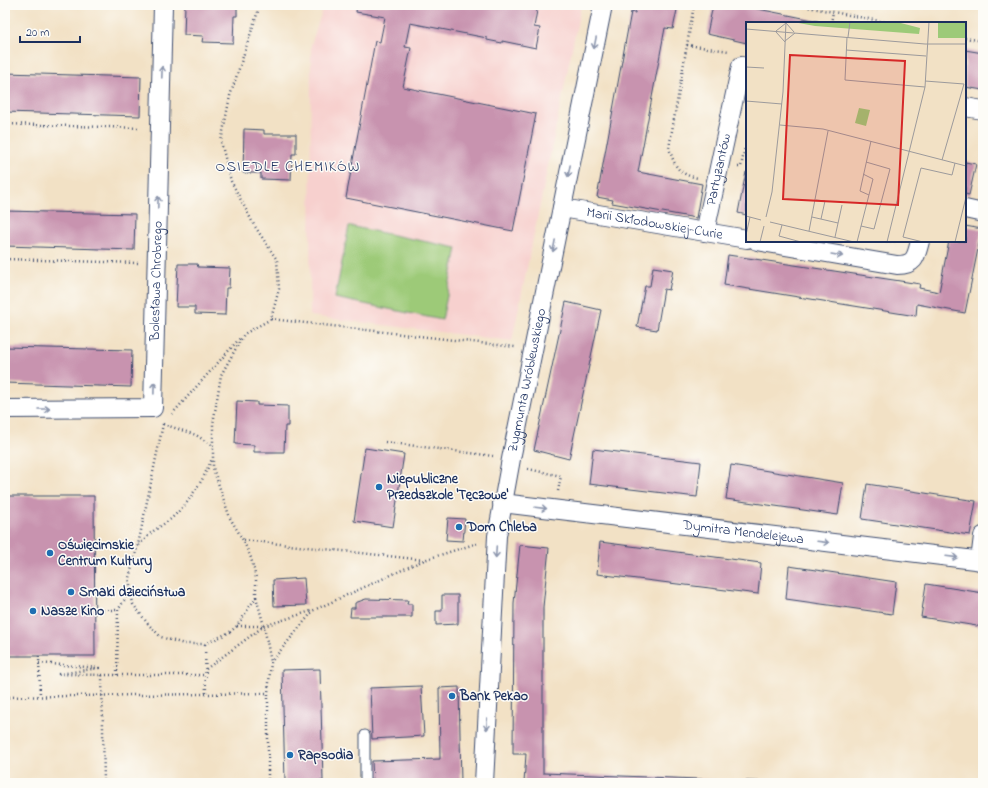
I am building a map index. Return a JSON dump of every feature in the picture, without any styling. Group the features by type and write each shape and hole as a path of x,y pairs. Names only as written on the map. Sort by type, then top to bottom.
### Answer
{"street":[{"name":"Bolesława Chrobrego","path":"153,408 164,5"},
{"name":"Zygmunta Wróblewskiego","path":"484,783 497,536 502,503 603,5"},
{"name":"Partyzantów","path":"705,232 741,66 746,67"},
{"path":"966,107 983,110"},
{"name":"Marii Skłodowskiej-Curie","path":"562,208 746,239"},
{"path":"966,209 983,213"},
{"path":"771,242 785,243 897,265 906,265 913,261 920,242"},
{"path":"5,409 153,408"},
{"name":"Dymitra Mendelejewa","path":"502,503 981,561"},
{"path":"981,561 983,536"}],"lane":[{"path":"365,735 365,783"}],"path":[{"path":"260,5 230,96 221,142 231,181 254,225 277,260 279,289 271,319"},
{"path":"694,5 669,148 676,166 681,173 690,177 703,179"},
{"path":"797,5 885,22"},
{"path":"831,22 833,12"},
{"path":"966,38 983,41"},
{"path":"687,45 731,52"},
{"path":"5,124 160,128"},
{"path":"5,259 156,264"},
{"path":"256,597 237,626 230,632 205,644 184,644 161,637 148,624 133,604 129,578 138,545 163,424 244,334 271,319 533,350"},
{"path":"244,334 221,375 213,424 213,468 230,518 243,540 251,558 256,578 256,597 264,626 271,662 268,693 268,783"},
{"path":"153,408 163,424 196,435 213,446"},
{"path":"385,442 511,459"},
{"path":"138,545 152,532 171,519 186,504 202,480 213,457"},
{"path":"237,626 264,626 314,610 424,560 497,536"},
{"path":"243,540 424,560"},
{"path":"117,675 118,610 131,590"},
{"path":"94,610 118,610"},
{"path":"271,662 314,610"},
{"path":"206,668 264,626"},
{"path":"205,644 206,695"},
{"path":"39,656 40,696"},
{"path":"39,663 99,668 59,674 206,675"},
{"path":"102,675 104,783"},
{"path":"5,696 206,695 268,693"}],"shaded area":[{"path":"324,5 581,5 512,341 310,316 311,45"}],"green space":[{"path":"349,226 457,248 442,320 335,298"}],"building":[{"path":"185,5 237,5 237,16 234,16 233,43 202,42 203,36 184,35"},
{"path":"357,5 538,5 534,27 540,28 536,48 502,41 502,43 487,40 487,38 410,23 405,47 411,48 403,87 536,114 513,231 346,198 375,41 380,42 385,17 356,12"},
{"path":"636,5 678,5 673,29 665,28 638,172 702,184 696,218 612,203 613,200 597,197 631,12 635,13"},
{"path":"713,5 738,5 818,21 746,22 746,43 707,34"},
{"path":"966,50 983,53 983,90 966,87"},
{"path":"5,73 141,77 140,116 5,112"},
{"path":"244,129 264,130 264,134 296,134 296,154 292,154 291,180 261,179 261,173 243,173"},
{"path":"966,162 976,164 969,195 966,194"},
{"path":"746,172 746,215 738,213"},
{"path":"5,211 135,214 134,250 5,246"},
{"path":"966,226 982,229 965,313 917,304 916,316 724,285 728,255 920,284 919,288 939,292 949,242 966,242"},
{"path":"178,264 197,264 198,267 230,268 229,288 226,288 225,315 195,314 195,307 176,307"},
{"path":"653,267 673,270 669,290 664,289 657,330 637,327 645,286 650,286"},
{"path":"566,302 601,310 569,459 534,450"},
{"path":"5,347 132,350 131,387 5,383"},
{"path":"237,401 257,402 257,405 288,406 288,426 285,426 284,452 254,452 254,445 235,444"},
{"name":"Niepubliczne Przedszkole 'Tęczowe'","path":"365,448 404,454 393,527 354,521"},
{"path":"593,449 701,462 697,497 589,484"},
{"path":"731,465 843,483 838,515 726,499"},
{"path":"867,484 976,501 970,535 862,519"},
{"name":"Oświęcimskie Centrum Kultury","path":"5,496 94,496 95,656 5,656"},
{"path":"448,518 465,519 463,541 446,540"},
{"path":"600,542 761,563 758,594 597,574"},
{"path":"520,545 549,548 543,607 543,773 776,783 524,783 526,754 513,754 514,603"},
{"path":"789,566 896,582 892,614 786,599"},
{"path":"304,578 306,605 274,606 273,580"},
{"path":"926,584 983,593 983,627 921,617"},
{"path":"442,595 458,595 458,624 436,625 436,611 442,611"},
{"path":"366,599 408,600 407,604 412,604 412,617 350,617 351,608 355,608 355,603"},
{"path":"320,669 323,781 285,781 282,670"},
{"path":"421,686 424,736 372,739 370,688"},
{"path":"459,687 461,783 373,783 372,761 440,759 439,688"}],"place":[{"name":"Niepubliczne Przedszkole 'Tęczowe'","path":"379,487"},
{"name":"Dom Chleba","path":"459,527"},
{"name":"Oświęcimskie Centrum Kultury","path":"50,553"},
{"name":"Smaki dzieciństwa","path":"71,592"},
{"name":"Nasze Kino","path":"33,611"},
{"name":"Bank Pekao","path":"452,696"},
{"name":"Rapsodia","path":"290,755"}],"district":[{"name":"OSIEDLE CHEMIKÓW","path":"288,167"}]}
